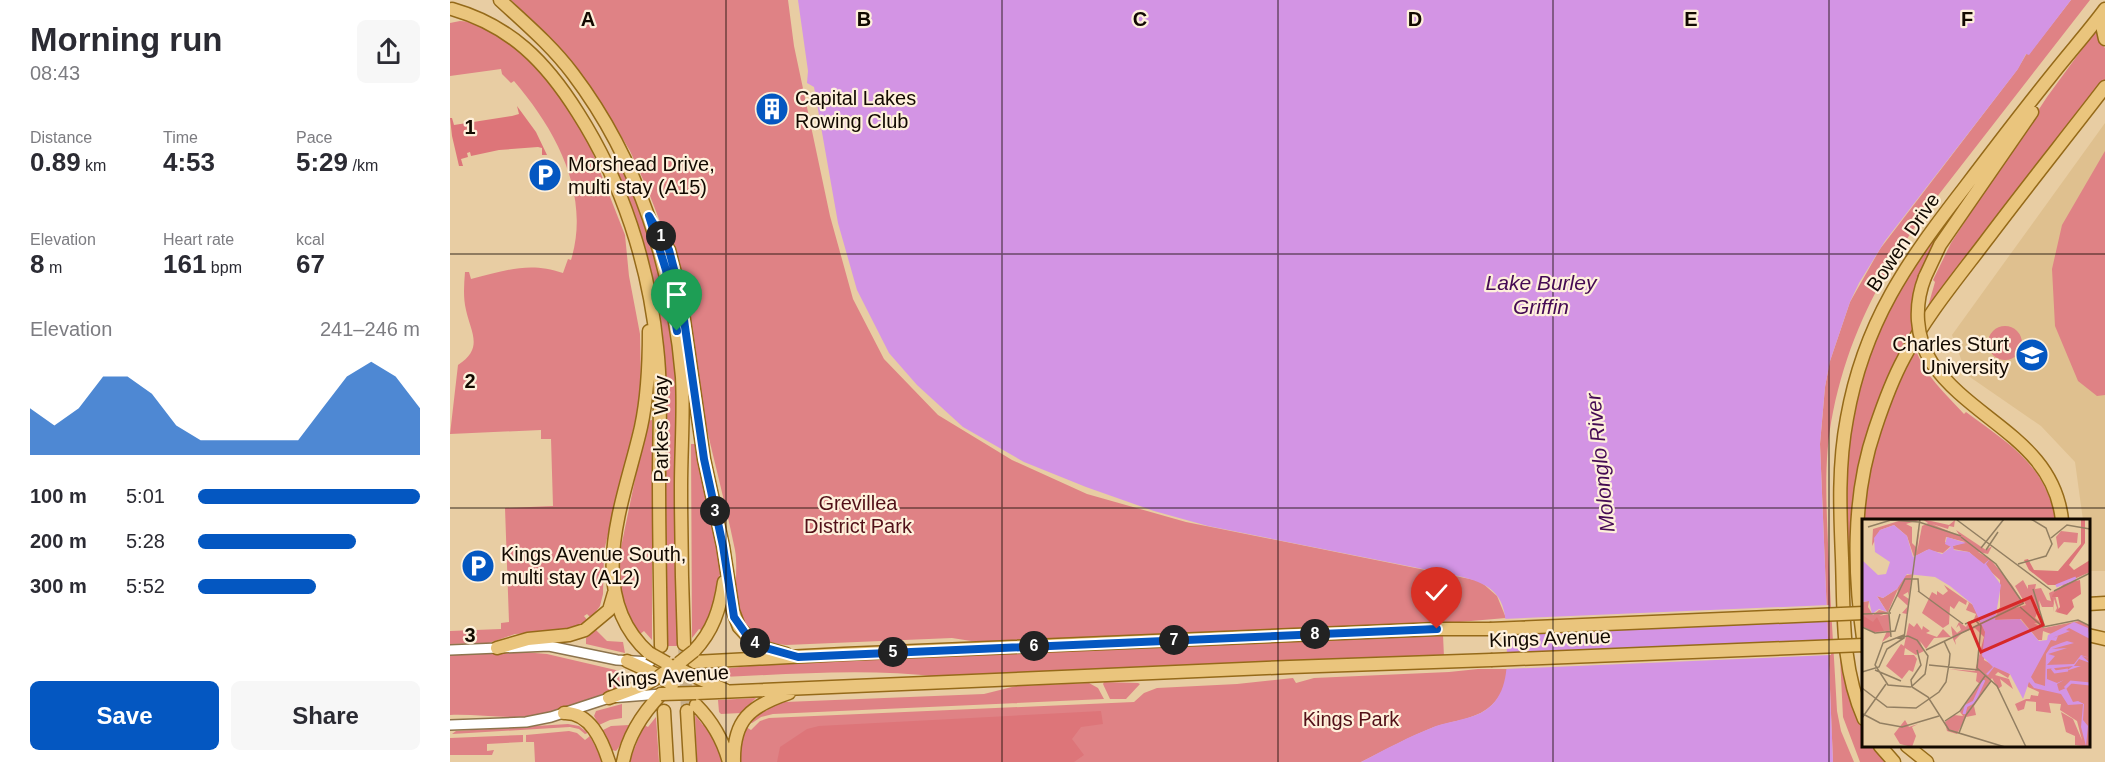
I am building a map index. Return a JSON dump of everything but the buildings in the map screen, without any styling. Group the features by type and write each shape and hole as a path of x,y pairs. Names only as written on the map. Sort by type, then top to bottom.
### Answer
{"main road":[{"path":"451,10 464,0"},
{"path":"500,0 553,50 582,86 615,142 649,216 669,250 680,292 704,459 727,566 732,611 745,634 754,643 798,657"},
{"name":"Bowen Drive","path":"1862,715 1849,675 1844,625 1840,495 1844,436 1852,393 1861,363 1884,305 1914,254 2012,125 2085,37 2105,9"},
{"path":"451,10 482,19 511,36 546,70 565,93 590,133 616,186 636,241 650,296 647,392 612,554 613,601 609,610 585,630 574,634 528,639 497,648"},
{"path":"2105,22 2103,30 2105,39"},
{"path":"2062,519 2053,484 2034,455 1951,387 1932,363 1922,343 1917,318 1918,301 1940,245 2085,37"},
{"path":"1862,635 1856,552 1859,509 1871,443 1890,388 1904,357 1937,306 2105,87"},
{"name":"Parkes Way","path":"649,216 666,270 677,331 682,378 681,556 692,663"},
{"name":"Parkes Way","path":"650,296 660,379 658,549 661,646"},
{"path":"672,685 692,663 719,610 727,566"},
{"path":"614,592 626,624 653,680"},
{"path":"2090,604 2105,603"},
{"name":"Kings Avenue","path":"692,663 1862,613"},
{"path":"2090,635 2105,634"},
{"path":"2090,635 2105,639"},
{"name":"Kings Avenue","path":"653,680 690,700 729,692 1862,645"},
{"path":"627,661 653,680 672,685 690,700 714,726 729,762"},
{"path":"623,762 626,748 639,721 653,680 673,664 692,663"},
{"path":"609,698 653,680 673,664 692,663 729,692"},
{"path":"734,762 736,734 748,715 762,703 801,689"},
{"path":"690,700 690,762"},
{"path":"664,711 667,762"},
{"path":"564,713 578,715 588,721 609,762"},
{"path":"1881,747 1894,762"},
{"path":"1908,747 1927,762"}],"street":[{"name":"Kings Avenue","path":"450,650 557,647 627,661"},
{"name":"Kings Avenue","path":"450,725 526,722 564,713 609,698"},
{"path":"450,719 470,724"}],"shaded area":[{"path":"517,106 536,132 547,155 542,155 542,148 538,147 499,150 471,156 470,152 467,153 468,157 461,159 463,166 459,166 450,118 454,125 512,116 519,114"},
{"name":"Charles Sturt University","path":"2105,123 2105,571 2090,571 2090,519 2083,519 2075,462 2041,426 1967,375 1952,335"},
{"path":"1101,711 1103,724 1081,727 1072,739 1084,755 1074,762 777,762 780,747 807,729 819,726"}],"green space":[{"name":"Grevillea District Park","path":"511,0 788,0 794,46 830,216 853,299 884,359 938,415 1012,460 1087,494 1186,522 1480,581 1497,596 1506,618 1436,624 984,643 952,638 786,645 760,638 742,618 737,602 735,550 698,389 672,245 630,151 597,96 563,51"},
{"path":"2071,0 2090,0 1926,211 1881,282 1848,357 1830,428 1826,494 1837,711 1841,731 1854,762 1833,762 1820,444 1825,387 1830,361 1850,302 1880,249 2017,70 2027,53 2029,54"},
{"path":"460,21 484,26 520,50 549,80 564,100 588,141 625,235 629,276 640,334 641,384 636,418 604,551 603,594 600,606 591,618 587,614 584,616 588,621 572,630 570,628 555,632 515,634 489,643 450,644 450,631 501,629 501,623 509,622 505,508 553,506 551,439 541,439 541,430 450,434 458,365 471,352 474,340 464,300 465,272 469,272 471,279 517,268 550,269 563,273 568,259 571,260 576,235 573,187 566,164 543,120 514,81 511,83 502,74 501,69 450,76 450,23"},
{"path":"2096,30 2105,48 2105,80 1927,310 1935,282 1933,280 1951,243 2047,97"},
{"path":"2004,140 1943,236 1912,311 1913,332 1876,407 1861,455 1855,487 1850,532 1850,576 1845,576 1842,475 1858,380 1895,288"},
{"path":"2105,151 2105,395 2097,396 2078,381 2055,326 2052,269 2062,225"},
{"path":"617,156 632,185 663,278 677,371 679,646 666,646 664,464 666,386 663,334 654,282 640,232 611,159"},
{"path":"2005,326 2017,331 2022,343 2017,355 2005,360 1993,355 1988,343 1993,331"},
{"path":"1915,348 1930,376 1964,414 1966,412 2011,446 2034,469 2050,500 2056,519 1862,519 1869,465 1889,401"},
{"path":"652,420 652,640 644,631 640,634 630,617 621,591 618,562 647,421"},
{"path":"691,444 695,444 718,554 720,574 714,608 703,631 699,629 692,638"},
{"path":"1862,520 1862,560 1860,536"},
{"path":"596,630 607,641 623,642 625,653 586,644 586,638"},
{"path":"1443,635 1444,657 940,677 859,672 723,677 723,669 776,663"},
{"path":"523,652 547,654 620,671 621,687 566,708 533,716 450,715 450,655"},
{"path":"1840,657 1842,657 1848,692 1862,726 1862,747 1877,747 1890,762 1860,762 1843,717"},
{"name":"Kings Park","path":"1508,669 1502,691 1487,709 1475,716 1425,731 1361,762 740,762 740,744 746,727 751,730 760,721 769,718 1134,702 1144,693 1157,688 1237,684 1293,678 1296,683 1314,678"},
{"path":"1104,682 1140,684 1126,699 1110,699"},
{"path":"1089,683 1098,688 1104,699 773,714 761,717 752,723 749,722 763,709 766,711 774,704 785,702 984,694 1016,686"},
{"path":"756,698 741,713 721,714 719,712 718,700"},
{"path":"622,704 622,718 599,725 594,716 596,711"},
{"path":"695,715 703,725 707,723 726,762 697,762"},
{"path":"656,717 659,762 629,762 644,725 648,727"},
{"path":"568,724 579,726 588,733 585,734 579,729 570,727 452,734 456,731"},
{"path":"629,725 619,747 616,751 612,750 601,731 611,726"},
{"path":"569,731 577,733 585,740 590,736 603,762 535,762 534,742 526,742 526,735"},
{"path":"523,735 523,742 487,744 487,751 494,750 492,755 450,755 450,738"}],"water":[{"name":"Lake Burley Griffin","path":"798,0 2071,0 2029,55 2026,54 2018,69 1885,241 1850,302 1830,361 1825,387 1820,444 1833,762 1361,762 1426,730 1476,715 1488,708 1496,699 1502,689 1507,665 1505,615 1498,597 1486,586 1458,576 1208,526 1154,511 1024,462 963,427 917,385 889,353 857,290 838,223 814,87 807,83 808,71"}],"pier":[{"path":"1829,605 1830,621 1503,634 1503,619"},
{"path":"1831,640 1831,655 1505,669 1504,653"}],"tunnel":[{"path":"684,644 687,711"},
{"path":"662,670 664,711"}],"place":[{"name":"Capital Lakes Rowing Club","path":"772,109"},
{"name":"Morshead Drive, multi stay (A15)","path":"545,175"},
{"name":"Charles Sturt University","path":"2032,355"},
{"name":"Kings Avenue South, multi stay (A12)","path":"478,566"}],"route":[{"path":"677,331 666,270 649,216 669,250 680,292 694,399 725,557 732,611 737,623 759,646 798,657 1437,629"}],"water label":[{"name":"Molonglo River","path":"1600,463"}]}
